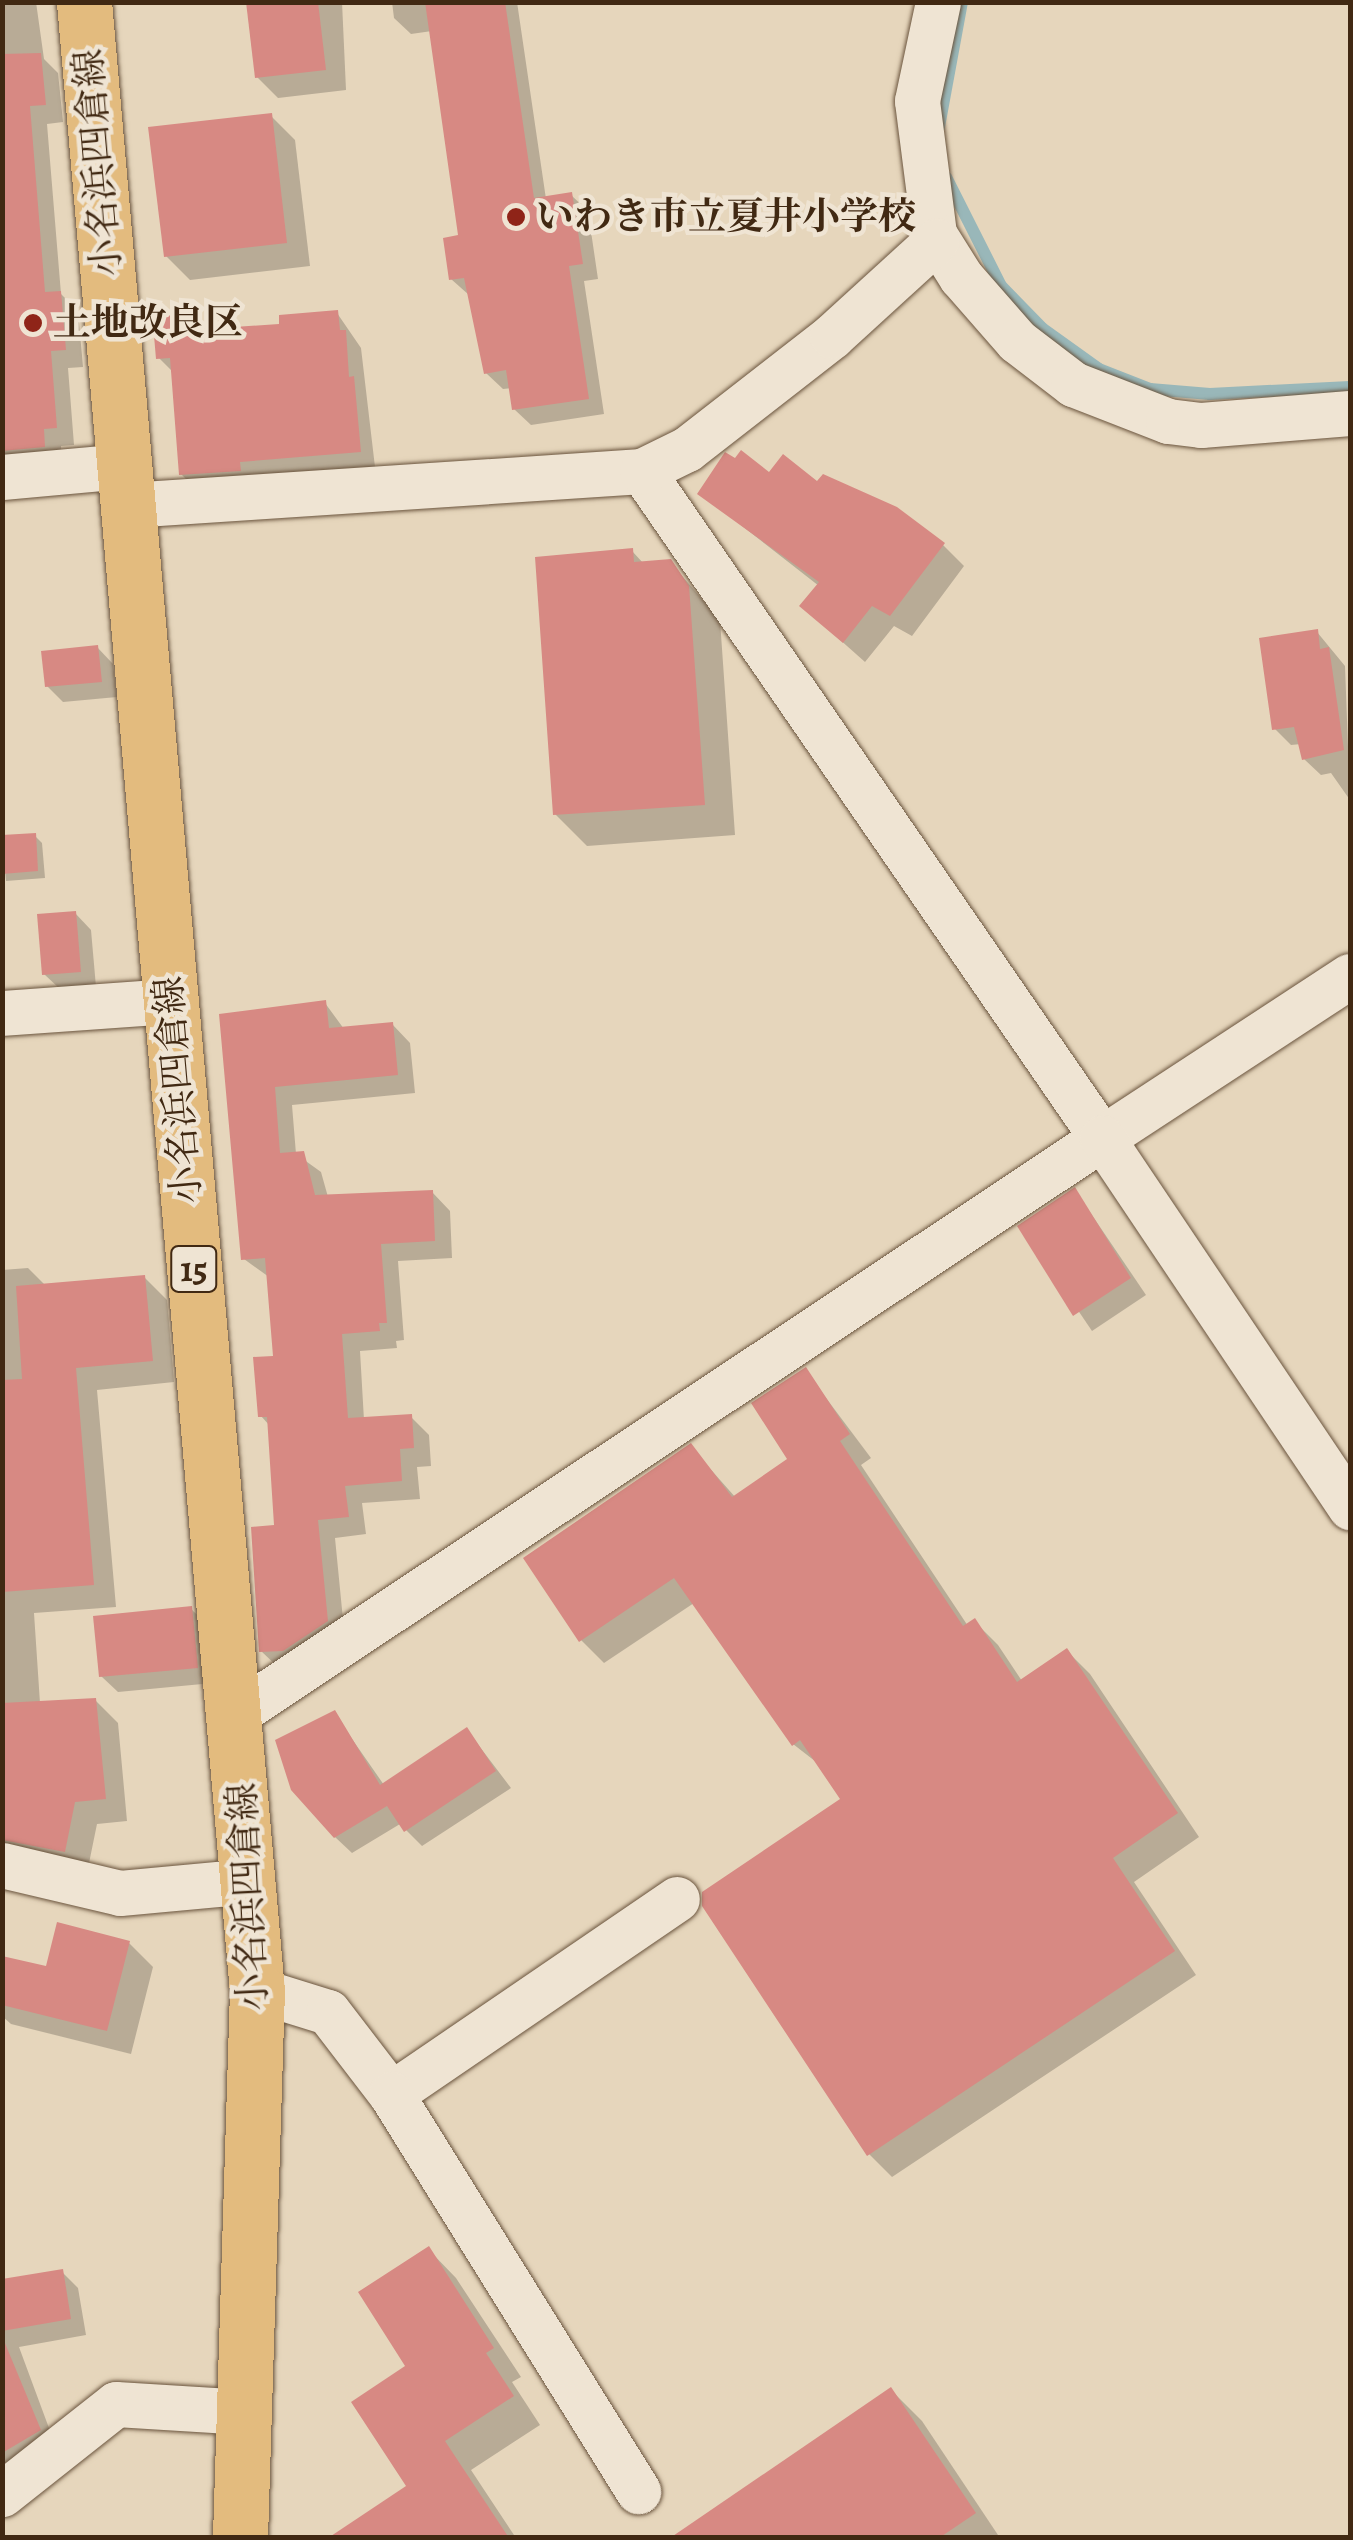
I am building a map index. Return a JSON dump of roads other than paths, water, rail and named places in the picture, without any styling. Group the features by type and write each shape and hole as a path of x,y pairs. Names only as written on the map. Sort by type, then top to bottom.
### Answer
{"main road":[{"name":"小名浜四倉線","path":"84,2 169,1001 237,1713 257,1990 240,2538"}],"street":[{"path":"938,2 917,101 919,157 936,241 1017,341 1104,399 1202,425 1350,413"},
{"path":"2,478 126,486 642,471 687,449 832,336 936,241"},
{"path":"642,471 1102,1138 1350,1507"},
{"path":"237,1713 1350,976"},
{"path":"2,1013 169,1001"},
{"path":"2,1865 120,1893 248,1881"},
{"path":"392,2094 677,1899"},
{"path":"257,1990 328,2012 392,2094 638,2491"},
{"path":"2,2494 116,2404 246,2412"}],"waterway":[{"path":"939,127 962,2"},
{"path":"946,177 1001,286 1042,328 1099,369 1150,389 1210,394 1350,387"}],"place":[{"name":"いわき市立夏井小学校","path":"516,217"},
{"name":"土地改良区","path":"33,323"}]}
